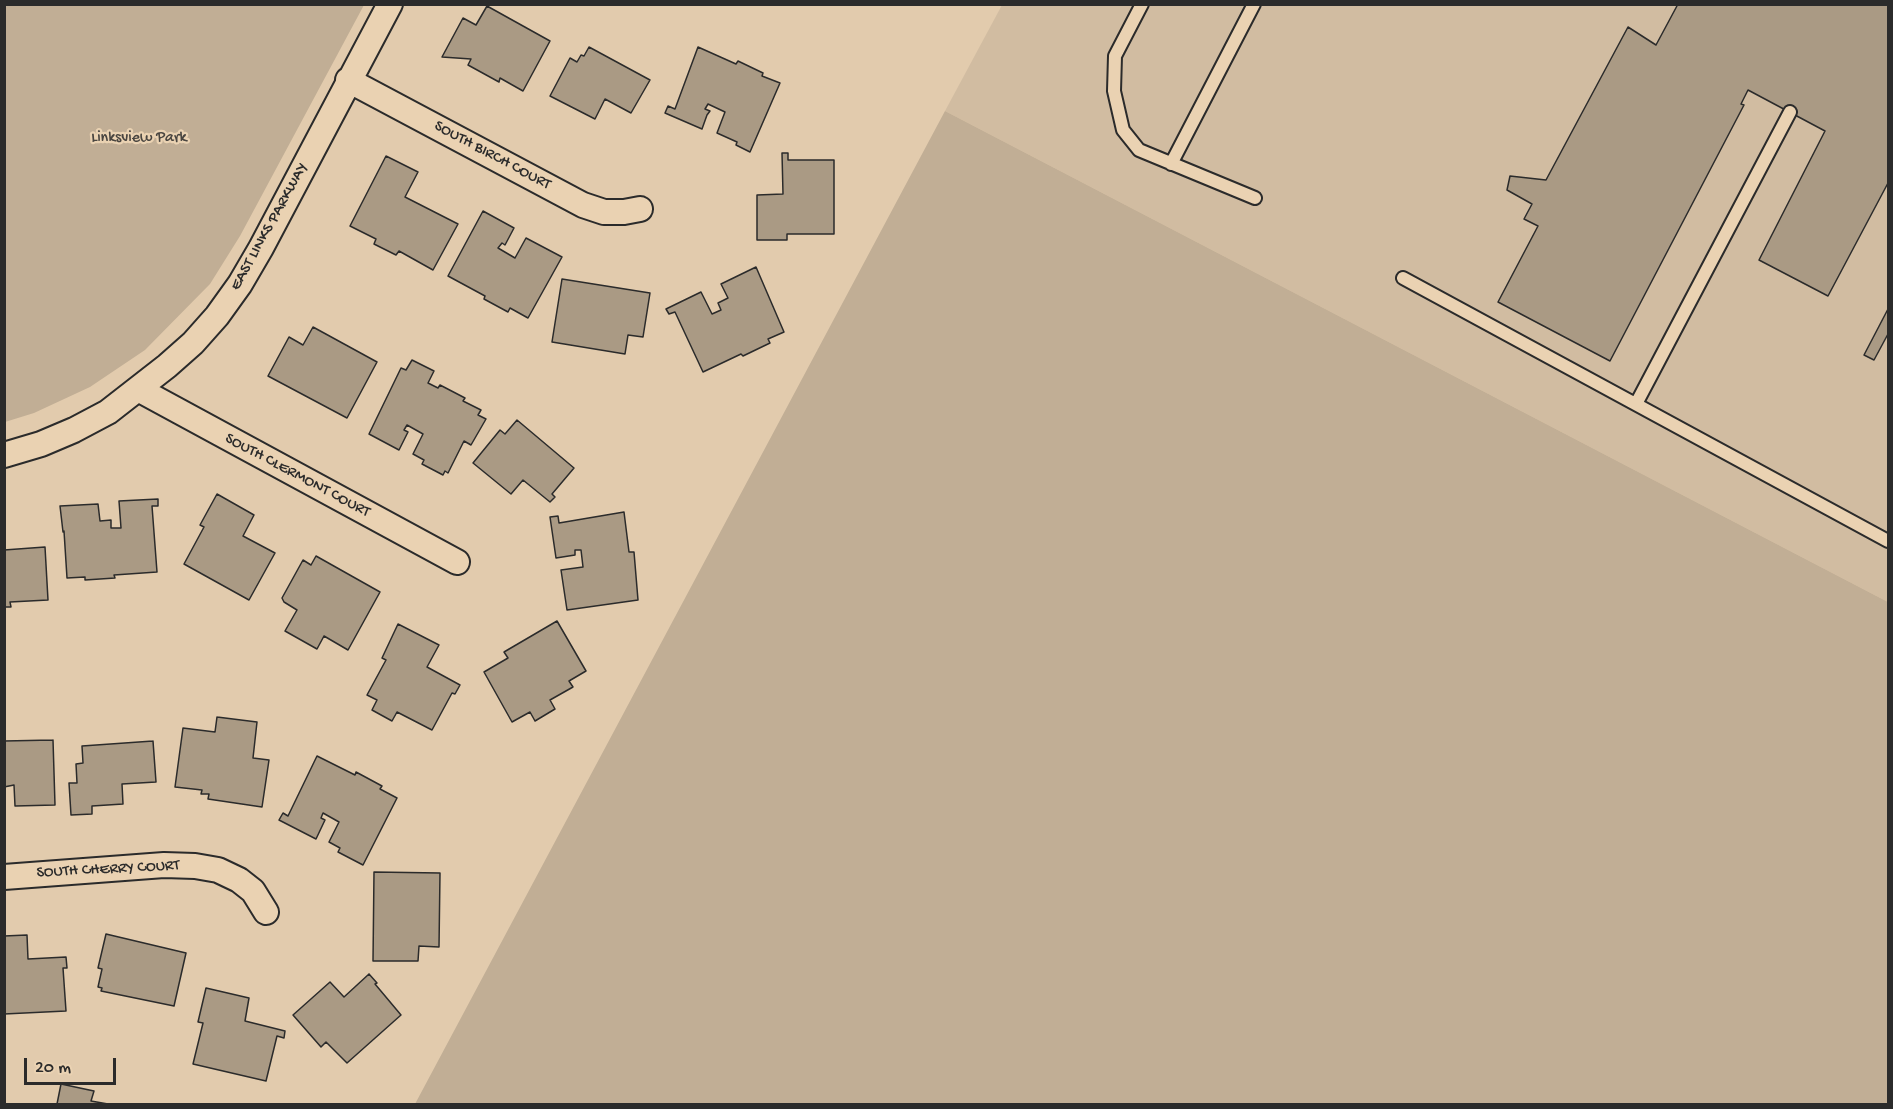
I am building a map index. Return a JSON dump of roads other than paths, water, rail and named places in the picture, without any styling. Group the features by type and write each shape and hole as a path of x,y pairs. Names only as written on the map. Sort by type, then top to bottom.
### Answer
{"street":[{"name":"EAST LINKS PARKWAY","path":"4,454 41,444 108,412 138,390 193,343 217,316 240,284 283,209 348,80 390,4"},
{"name":"SOUTH BIRCH COURT","path":"348,80 583,205 604,212 640,209"},
{"name":"SOUTH CLERMONT COURT","path":"138,390 457,562"},
{"name":"SOUTH CHERRY COURT","path":"4,877 164,865 195,866 218,870 239,880 253,891 266,912"}],"lane":[{"path":"1142,4 1115,56 1114,92 1123,130 1139,150 1254,198"},
{"path":"1171,164 1254,4"},
{"path":"1636,404 1790,112"},
{"path":"1402,278 1888,541"}],"park label":[{"name":"Linksview Park","path":"139,139"}]}
